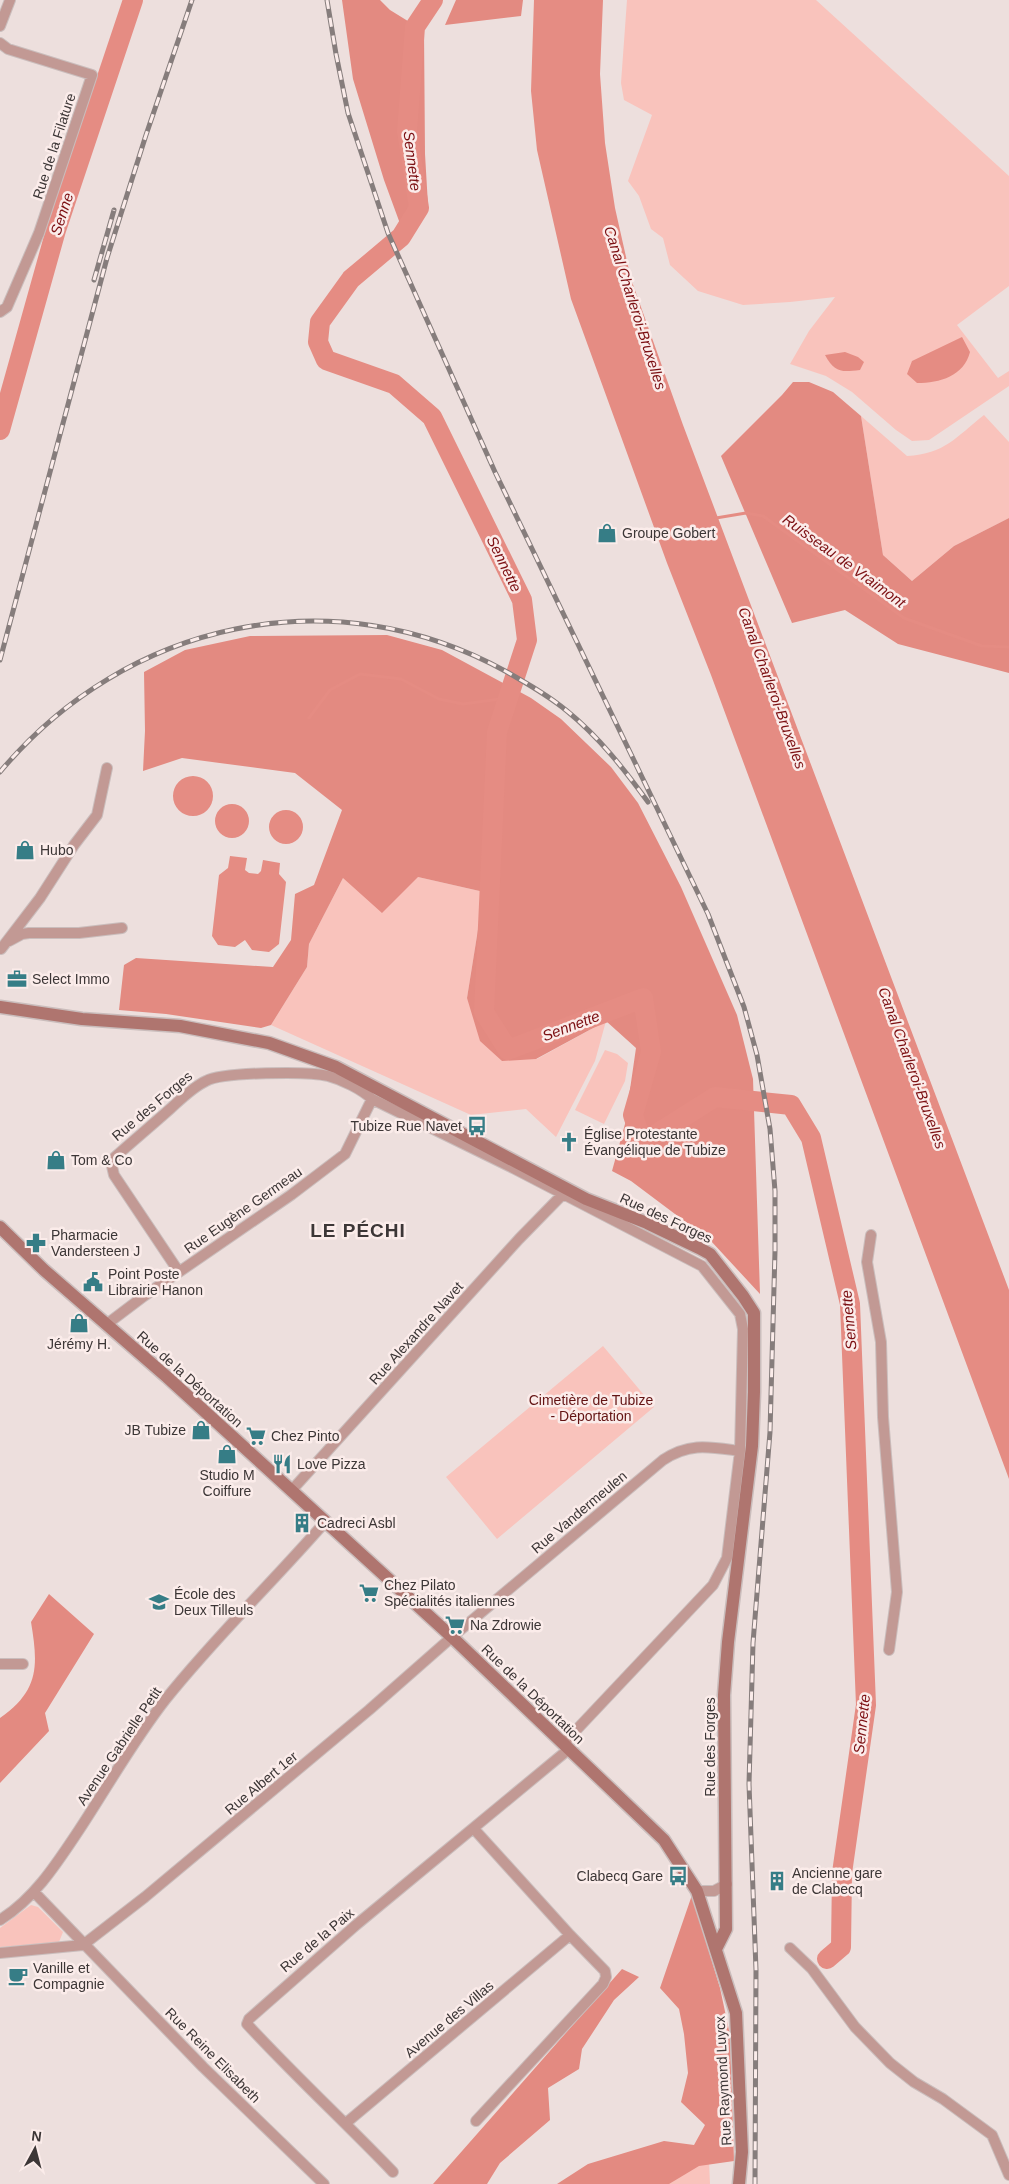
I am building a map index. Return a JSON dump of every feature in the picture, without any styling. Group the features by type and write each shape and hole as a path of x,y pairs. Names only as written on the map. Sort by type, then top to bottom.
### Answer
{"main road":[{"name":"Rue des Forges","path":"0,1007 82,1019 180,1026 269,1043 336,1067 586,1199 647,1223 710,1254 743,1296 754,1313 752,1446 728,1642 724,1695 726,1929 716,1949"},
{"name":"Rue de la Déportation","path":"0,1227 44,1270 107,1324 452,1637 567,1746 664,1840 697,1891"},
{"name":"Rue Raymond Luycx","path":"697,1891 736,2013 742,2152 739,2184"}],"street":[{"path":"0,26 10,0"},
{"name":"Rue de la Filature","path":"0,43 8,49 92,75 39,233 6,307 0,312"},
{"path":"1,950 97,815 107,768"},
{"path":"1,950 12,938 22,934 79,933 122,928"},
{"path":"336,1067 345,1082"},
{"name":"Rue des Forges","path":"179,1272 114,1175 111,1162 115,1156 188,1093 207,1080 219,1077 295,1073 329,1076 345,1082 366,1093 372,1099 702,1266 740,1314 743,1329 740,1451 727,1558 713,1585 567,1746"},
{"name":"Rue Eugène Germeau","path":"107,1324 291,1195 345,1154 372,1099"},
{"name":"Rue Alexandre Navet","path":"291,1490 563,1194"},
{"path":"871,1235 867,1262 881,1342 883,1417 898,1592 889,1650"},
{"name":"Rue Vandermeulen","path":"452,1637 670,1456 689,1447 740,1451"},
{"name":"Avenue Gabrielle Petit","path":"0,1920 34,1892 55,1866 165,1700 231,1624 326,1522"},
{"path":"727,1558 736,1577"},
{"name":"Rue Albert 1er","path":"84,1945 145,1898 370,1710 452,1637"},
{"path":"0,1664 23,1664"},
{"name":"Rue de la Paix","path":"393,2172 346,2123 292,2073 247,2024 249,2019 294,1978 474,1829 567,1746"},
{"path":"474,1829 605,1971 606,1977 603,1984 476,2121"},
{"path":"697,1891 714,1891 727,1884"},
{"name":"Rue Reine Elisabeth","path":"34,1892 203,2067 324,2184"},
{"name":"Avenue des Villas","path":"346,2123 570,1935"},
{"path":"0,1952 84,1945"},
{"path":"790,1948 812,1969 855,2027 890,2063 914,2082 943,2099 992,2134 1009,2176"}],"green space":[{"path":"627,0 816,0 1009,176 1009,286 957,325 998,378 1009,371 1009,386 929,440 912,441 896,430 852,392 826,376 790,364 809,331 835,297 743,305 698,291 670,265 663,238 651,229 639,196 628,181 652,115 624,100 621,83"},
{"path":"984,415 1009,442 1009,518 954,546 912,581 883,555 861,416 907,456 920,455 941,448"},
{"path":"418,877 484,892 467,998 537,1059 606,1021 595,1061 556,1137 526,1109 471,1115 271,1025 307,967 309,944 343,878"},
{"path":"605,1050 617,1054 628,1063 625,1081 604,1124 575,1110"},
{"name":"Cimetière de Tubize - Déportation","path":"603,1346 654,1407 497,1539 446,1477"},
{"path":"31,1905 38,1907 63,1932 59,1942 0,1947 0,1928"},
{"path":"709,2161 710,2184 656,2184"}],"shaded area":[{"path":"342,0 380,0 390,10 424,31 425,154 428,205 406,240 384,180 353,79"},
{"path":"456,0 523,0 521,16 445,25"},
{"path":"793,382 809,382 833,392 861,416 883,555 912,581 954,546 1009,518 1009,673 898,644 845,610 792,623 721,456"},
{"path":"387,635 442,650 531,698 561,719 611,767 638,803 681,887 737,1015 753,1079 760,1294 711,1241 631,1181 612,1171 625,1124 636,1048 606,1021 536,1059 502,1061 480,1041 467,998 484,892 418,877 382,913 343,878 309,944 307,967 271,1025 261,1028 166,1014 119,1010 124,965 136,958 273,967 291,940 295,894 314,885 342,810 295,773 182,758 143,771 145,731 144,672 185,650 250,636"},
{"path":"49,1594 94,1634 45,1713 49,1731 0,1783 0,1718 13,1708 29,1687 35,1664 31,1622"},
{"path":"692,1895 720,1988 730,2035 734,2161 699,2166 669,2184 557,2184 588,2164 664,2141 694,2145 705,2125 681,2102 688,2073 684,2034 679,2009 660,1988"},
{"path":"622,1969 639,1977 614,2000 582,2049 579,2069 548,2088 550,2120 500,2163 487,2184 433,2184"}],"water":[{"name":"Canal Charleroi-Bruxelles","path":"534,0 603,0 600,74 605,143 615,208 631,279 683,425 1009,1290 1009,1479 711,675 667,563 571,299 537,150 531,91"},
{"path":"962,337 970,352 967,360 957,372 942,380 926,383 917,383 907,374 912,361"},
{"path":"845,352 858,357 864,362 860,370 839,370 832,365 825,355"},
{"path":"193,776 207,782 213,796 207,810 193,816 179,810 173,796 179,782"},
{"path":"232,804 244,809 249,821 244,833 232,838 220,833 215,821 220,809"},
{"path":"286,810 298,815 303,827 298,839 286,844 274,839 269,827 274,815"},
{"path":"230,856 247,858 245,870 249,873 258,874 261,871 263,860 280,863 279,874 286,882 279,944 269,952 252,950 245,940 235,947 218,945 212,936 219,875 228,868"}],"waterway":[{"name":"Senne","path":"0,430 56,230 133,0"},
{"name":"Sennette","path":"433,0 415,27 407,131 419,208 401,237 351,279 320,322 318,342 326,360 394,384 432,417 522,600 527,640 497,732 484,1012 508,1050 643,998 651,1052 633,1115 642,1143 715,1097 791,1105 811,1138 850,1304 866,1705 842,1873 841,1947 827,1959"},
{"name":"Ruisseau de Vraimont","path":"716,518 746,513 763,516 904,618 982,646 1009,647"},
{"path":"309,718 330,690 360,674 401,679 439,699 463,704 508,698"}],"railway":[{"path":"0,660 107,258 192,0"},
{"path":"327,0 348,113 388,233 495,472 708,914 744,1007 757,1055 770,1129 775,1191 775,1251 770,1432 753,1643 749,1784 756,1970 755,2184"},
{"path":"94,280 114,210"},
{"path":"0,772 51,720 108,679 170,648 235,629 303,621 372,625 440,642 507,672 546,695 579,721 610,754 648,802"}],"place":[{"name":"Groupe Gobert","path":"607,533"},
{"name":"Hubo","path":"25,850"},
{"name":"Select Immo","path":"17,979"},
{"name":"Tubize Rue Navet","path":"477,1126"},
{"name":"Église Protestante Évangélique de Tubize","path":"569,1142"},
{"name":"Tom & Co","path":"56,1160"},
{"name":"Pharmacie Vandersteen J","path":"36,1243"},
{"name":"Point Poste Librairie Hanon","path":"93,1282"},
{"name":"Jérémy H.","path":"79,1323"},
{"name":"JB Tubize","path":"201,1430"},
{"name":"Chez Pinto","path":"256,1436"},
{"name":"Studio M Coiffure","path":"227,1454"},
{"name":"Love Pizza","path":"282,1464"},
{"name":"Cadreci Asbl","path":"302,1523"},
{"name":"Chez Pilato Spécialités italiennes","path":"369,1593"},
{"name":"École des Deux Tilleuls","path":"159,1602"},
{"name":"Na Zdrowie","path":"455,1625"},
{"name":"Clabecq Gare","path":"678,1876"},
{"name":"Ancienne gare de Clabecq","path":"777,1881"},
{"name":"Vanille et Compagnie","path":"18,1976"}],"district":[{"name":"LE PÉCHI","path":"358,1230"}]}
